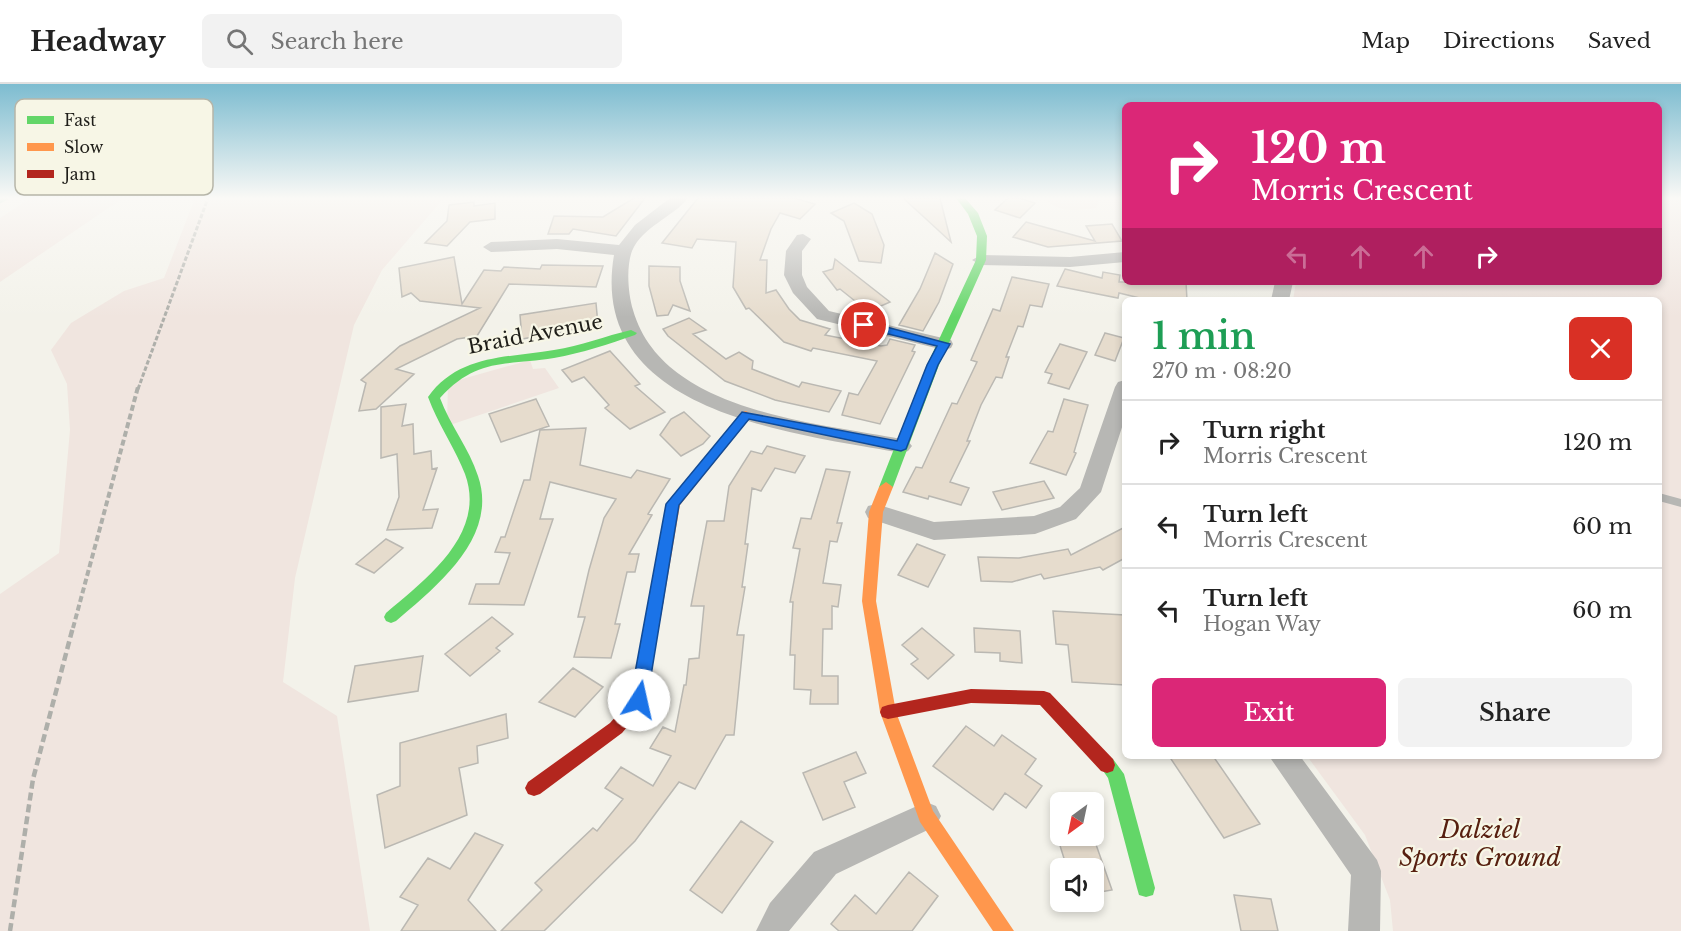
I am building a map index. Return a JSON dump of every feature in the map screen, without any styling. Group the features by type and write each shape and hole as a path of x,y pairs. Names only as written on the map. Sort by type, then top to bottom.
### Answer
{"street":[{"path":"634,238 624,251 617,293 631,333 654,361 683,385 713,402 746,415 901,446"},
{"path":"981,238 981,260 933,365 876,512 869,601 888,712 927,816 1004,931"},
{"path":"803,239 794,251 793,275 799,289 823,315 944,344"},
{"path":"491,247 557,244 624,251"},
{"path":"981,260 1070,262 1122,257"},
{"name":"Braid Avenue","path":"391,617 421,592 447,565 469,531 478,506 473,478 440,420 434,397 444,380 462,368 478,363 554,354 631,333"},
{"path":"876,512 934,531 982,530 1035,525 1068,513 1090,492 1122,396"},
{"path":"534,788 616,728 639,700 673,504 746,415"},
{"path":"888,712 971,696 1044,698 1115,774 1146,888"},
{"path":"1285,759 1366,872 1364,931"},
{"path":"772,931 781,914 825,863 927,816"}],"lane":[{"path":"1662,498 1681,503"}],"path":[{"path":"10,931 33,779 131,410 194,238"}],"green space":[{"path":"0,238 65,238 0,282"},
{"path":"180,238 410,238 382,270 354,325 295,578 283,682 337,716 370,931 0,931 0,594 59,553 70,430 67,384 51,350 71,323 124,291 164,278"},
{"name":"Dalziel Sports Ground","path":"1662,238 1681,238 1681,931 1393,931 1390,900 1365,835 1309,759 1662,759 1662,297 1294,297 1296,285 1662,285"},
{"path":"530,360 533,369 545,368 559,388 447,426 448,383"}],"building":[{"path":"430,238 455,238 447,246 425,243"},
{"path":"666,238 768,238 760,260 767,260 766,293 776,290 800,320 830,329 825,335 881,346 887,345 890,339 915,345 912,351 915,352 880,424 842,415 849,393 858,395 877,361 813,348 811,351 784,342 749,308 746,309 733,287 736,242 697,239 692,248 662,243"},
{"path":"850,238 881,238 884,245 881,263 859,261"},
{"path":"1015,238 1082,238 1095,241 1093,238 1120,238 1122,241 1048,247"},
{"path":"935,253 953,264 939,302 923,331 899,325 920,289"},
{"path":"454,257 462,304 484,270 501,271 504,267 540,269 542,265 603,266 596,287 509,284 477,336 457,339 396,369 414,374 376,409 359,411 366,383 361,380 400,346 480,308 420,301 411,293 402,297 399,268"},
{"path":"835,259 890,302 872,310 864,304 860,305 840,289 837,290 823,272 833,269"},
{"path":"649,266 680,267 680,281 690,311 673,305 668,315 657,316 649,286"},
{"path":"1065,269 1102,278 1103,272 1120,275 1119,282 1122,282 1122,285 1186,285 1187,297 1136,297 1119,293 1118,298 1057,286"},
{"path":"1012,277 1049,284 1042,307 1030,305 1023,327 1018,326 1006,357 1009,357 1002,378 996,377 981,405 967,441 970,441 950,482 969,488 961,505 903,492 916,467 922,468 952,403 957,404 977,362 971,360 993,309 1000,311"},
{"path":"596,303 598,325 522,339 520,315"},
{"path":"689,318 706,330 693,334 726,359 739,352 753,361 752,369 799,387 802,382 841,391 829,412 775,400 725,381 668,336 663,329"},
{"path":"1105,333 1122,337 1115,361 1095,355"},
{"path":"1060,344 1087,352 1069,389 1048,383 1052,374 1045,372"},
{"path":"610,351 640,384 635,386 665,412 630,429 605,408 609,405 584,377 572,382 562,370"},
{"path":"536,399 549,426 501,442 489,414"},
{"path":"1064,399 1088,405 1074,452 1076,453 1066,475 1030,463 1048,431 1053,432"},
{"path":"406,404 402,426 413,424 414,454 431,451 432,469 437,468 423,510 438,509 432,528 387,530 399,497 397,454 381,458 381,407"},
{"path":"684,412 710,436 703,444 681,456 660,435 671,419"},
{"path":"586,428 580,465 631,478 637,470 670,479 648,514 652,515 629,554 639,554 635,572 627,572 615,624 620,624 611,658 574,657 585,617 578,617 589,570 604,518 616,499 550,482 540,519 553,519 524,605 469,604 476,584 499,584 510,553 495,552 501,537 505,537 524,480 530,480 540,430"},
{"path":"767,446 805,456 795,473 775,468 761,491 752,488 745,544 748,544 742,587 745,587 737,635 744,635 734,735 726,735 695,789 679,782 635,841 544,931 501,931 542,890 535,883 593,828 597,831 623,799 605,788 621,767 653,786 671,756 650,748 663,727 675,732 684,685 686,685 689,659 699,658 704,606 691,606 707,521 724,521 729,486 751,451 762,454"},
{"path":"826,469 850,472 837,523 842,523 837,542 830,541 823,583 841,585 838,607 832,606 832,629 823,629 822,676 838,676 838,704 810,704 811,690 794,689 795,655 790,655 793,602 790,602 800,549 793,548 801,518 811,519"},
{"path":"1044,481 1054,498 1002,510 993,492"},
{"path":"1122,529 1122,560 1103,570 1100,567 1044,579 1041,574 1012,582 981,581 978,557 1019,558 1068,549 1071,555"},
{"path":"386,539 403,548 374,573 356,564"},
{"path":"917,544 945,555 928,587 898,575"},
{"path":"1053,611 1122,615 1122,685 1072,682 1068,645 1056,644"},
{"path":"492,617 513,634 496,648 500,651 470,676 445,654"},
{"path":"922,628 954,655 928,679 911,664 918,659 902,645"},
{"path":"974,628 1020,631 1022,663 1000,661 1000,653 975,652"},
{"path":"423,656 418,691 348,702 355,666"},
{"path":"573,668 603,687 575,717 539,702"},
{"path":"506,714 508,738 477,746 478,763 459,768 467,815 385,848 377,795 400,786 400,743"},
{"path":"966,726 994,746 1002,735 1036,759 1025,774 1042,786 1026,808 1005,793 993,810 933,766"},
{"path":"856,752 866,773 844,782 855,807 823,820 803,773"},
{"path":"1171,759 1215,759 1260,824 1224,838"},
{"path":"741,821 773,842 722,913 690,890"},
{"path":"475,833 503,845 468,900 496,931 401,931 418,905 400,897 428,858 450,869"},
{"path":"1060,846 1097,846 1101,858 1064,858"},
{"path":"1104,867 1112,890 1104,891"},
{"path":"909,872 938,896 912,931 839,931 831,924 855,895 876,914"},
{"path":"1234,895 1271,899 1278,931 1241,931"}],"traffic: fast":[{"path":"886,487 933,365 981,260 982,238"},
{"path":"391,617 440,573 455,556 467,537 475,517 477,497 472,476 434,397 447,383 474,366 565,352 631,333"},
{"path":"1107,765 1115,774 1146,888"}],"traffic: slow":[{"path":"657,599 673,504 746,415"},
{"path":"886,487 876,512 869,601 888,712 926,816 1004,931"}],"traffic: jam":[{"path":"534,788 616,728 639,701 657,599"},
{"path":"888,712 971,696 1044,698 1107,765"}],"route":[{"path":"639,700 673,504 746,415 901,446 933,365 944,344 864,325"}]}
